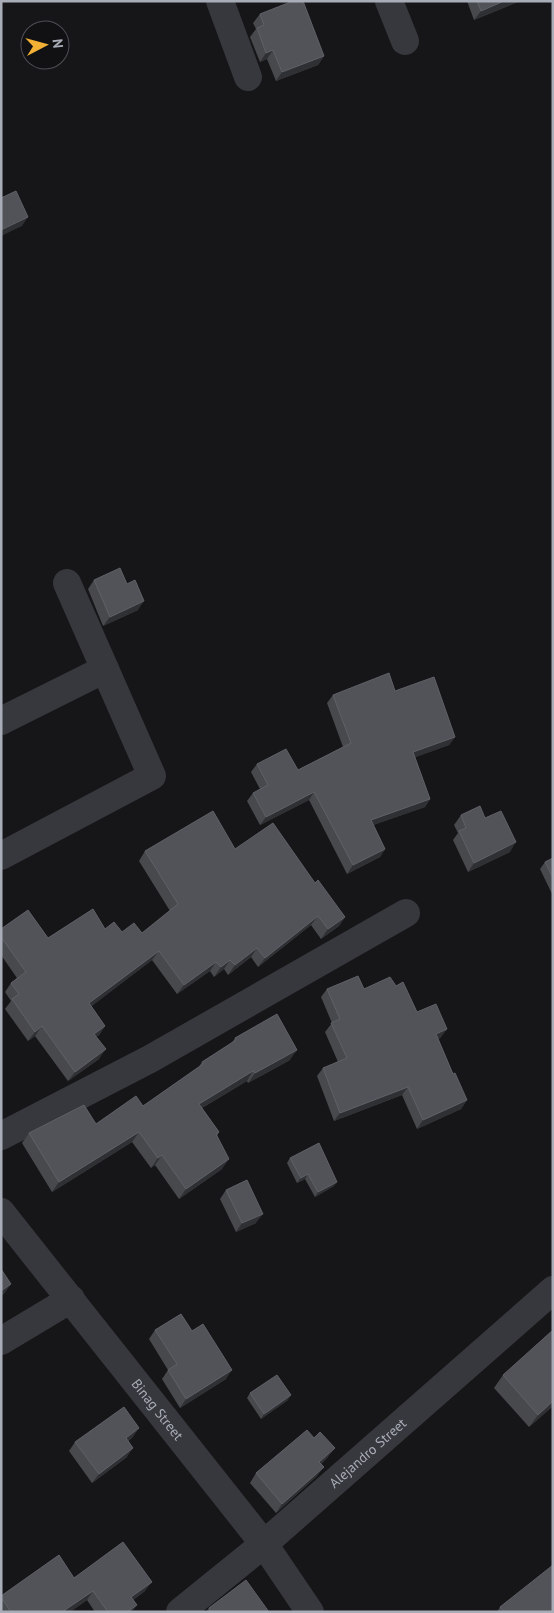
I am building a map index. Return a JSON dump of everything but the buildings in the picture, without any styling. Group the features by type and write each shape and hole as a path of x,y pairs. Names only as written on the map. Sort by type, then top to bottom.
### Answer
{"street":[{"path":"220,1 248,77"},
{"path":"389,1 405,41"},
{"path":"1,856 152,776 67,583"},
{"path":"1,721 105,669"},
{"path":"1,1136 150,1059 406,913"},
{"name":"Binag Street","path":"1,1212 72,1299 264,1544 310,1612"},
{"name":"Alejandro Street","path":"180,1612 264,1544 553,1290"},
{"path":"1,1341 72,1299"}]}
